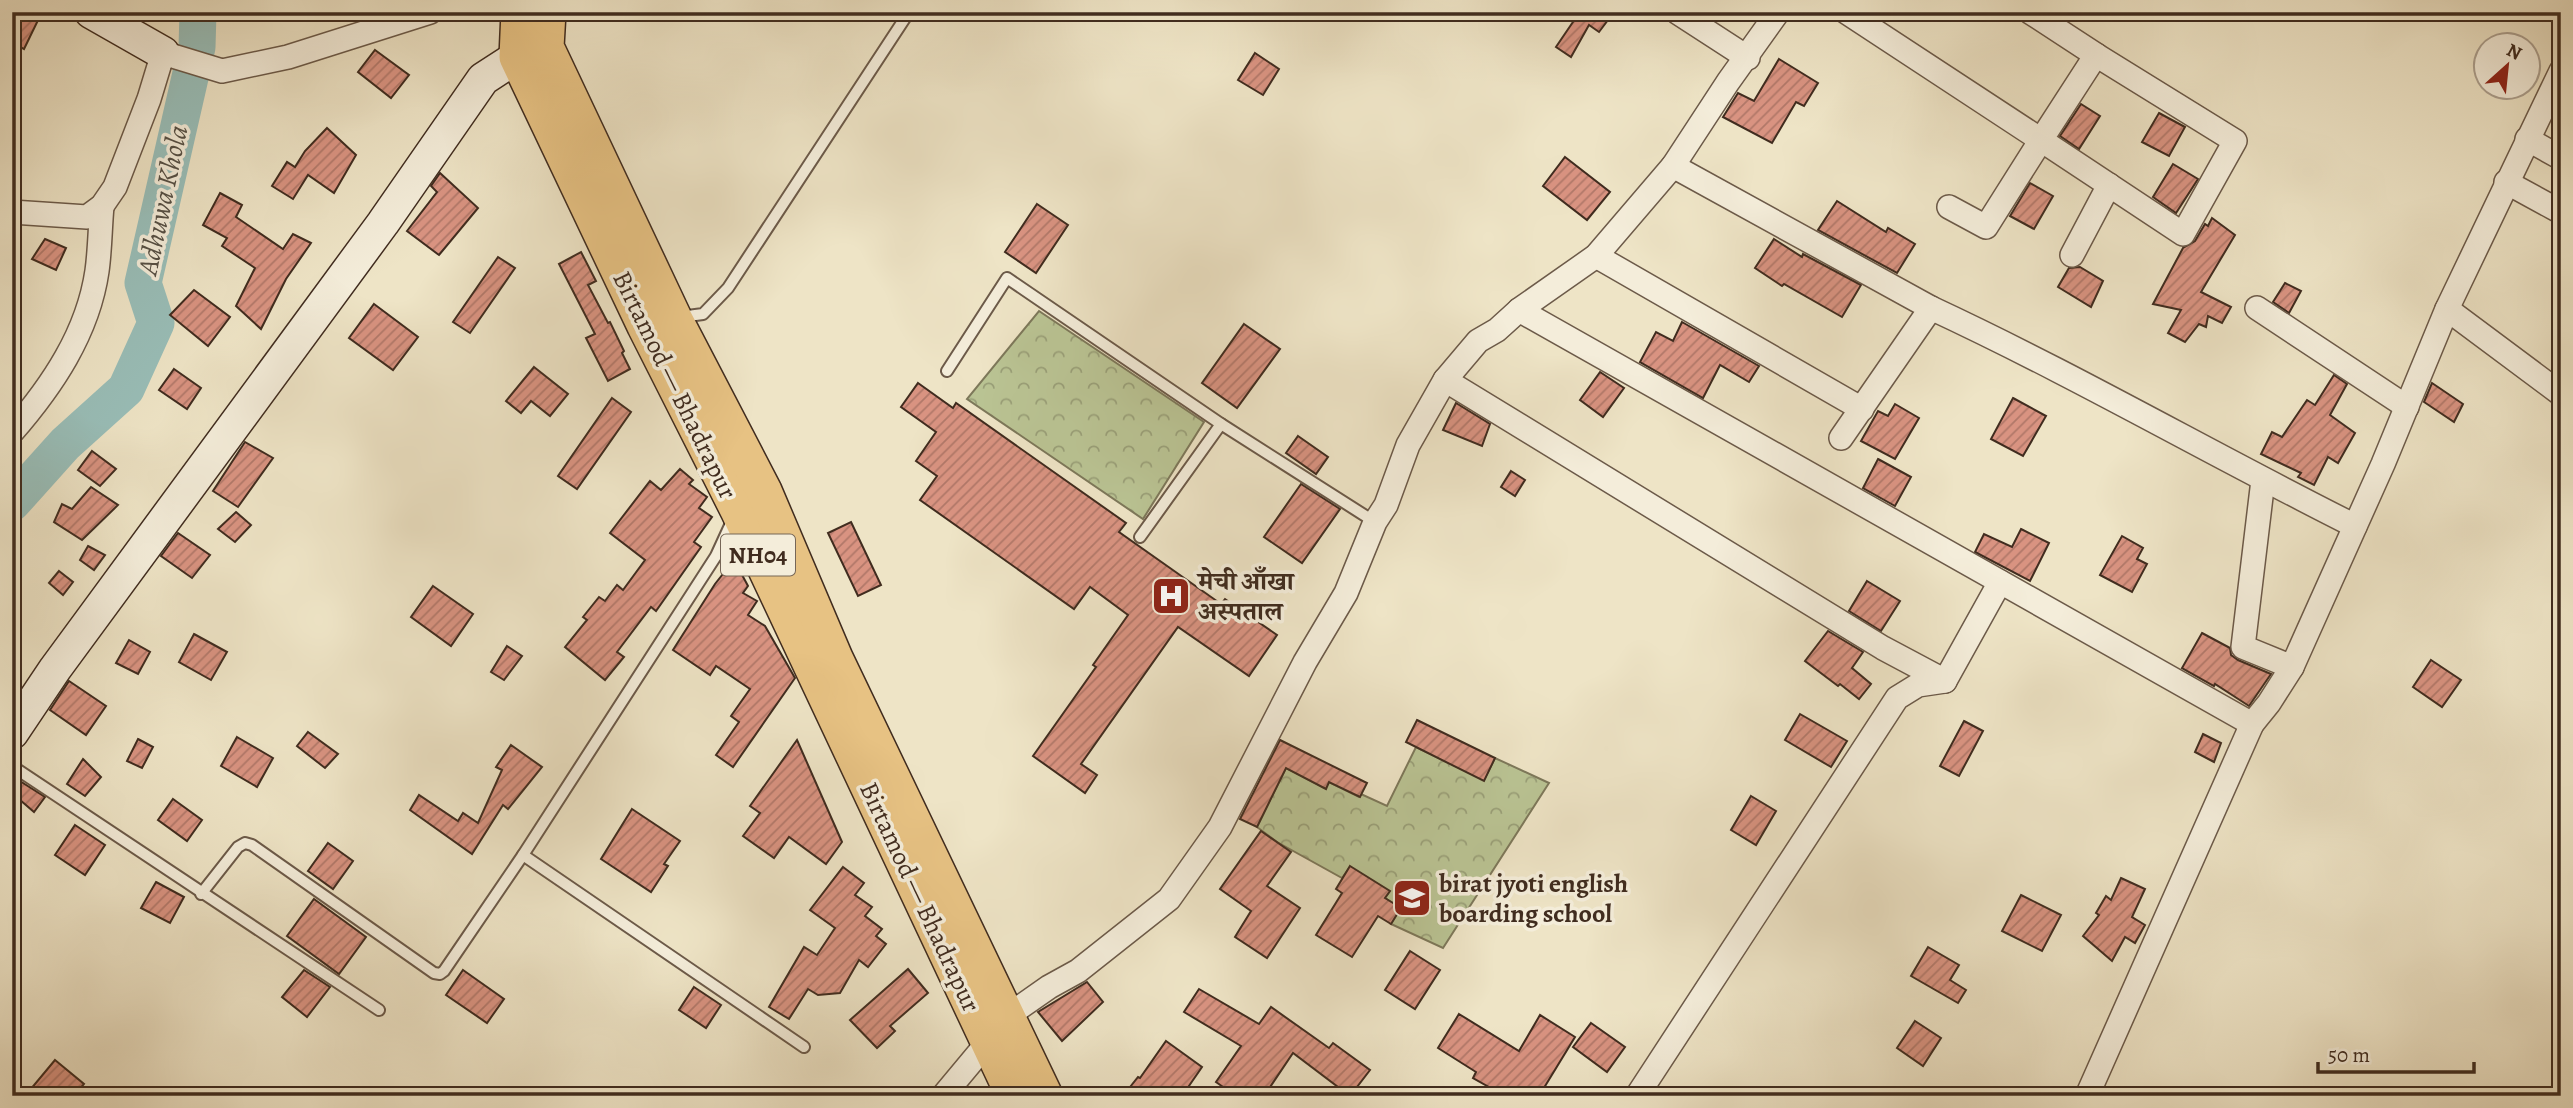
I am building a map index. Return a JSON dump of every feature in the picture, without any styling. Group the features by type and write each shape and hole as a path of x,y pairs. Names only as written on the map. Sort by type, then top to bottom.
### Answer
{"main road":[{"name":"Birtamod — Bhadrapur","path":"519,12 531,52 645,326 737,510 823,661 997,1030 1045,1096"},
{"name":"Birtamod — Bhadrapur","path":"531,52 548,12"},
{"name":"Birtamod — Bhadrapur","path":"531,52 764,491 823,661"},
{"name":"Birtamod — Bhadrapur","path":"997,1030 1014,1096"}],"street":[{"path":"91,12 170,55 222,71 288,57 430,12"},
{"path":"1677,12 1748,58"},
{"path":"943,1096 997,1030 1049,987 1078,971 1169,899 1220,827 1305,662 1346,593 1375,522 1386,505 1408,445 1445,380 1478,341 1497,330 1518,310 1595,256 1673,166 1778,12"},
{"path":"1846,12 2183,234 2235,141 2030,12"},
{"path":"12,733 55,669 383,223 483,79 531,52"},
{"path":"12,212 88,217 102,206 115,187 149,99 170,55"},
{"path":"1949,207 1986,227 2096,55"},
{"path":"2087,1096 2252,724 2292,667 2407,407 2447,309 2561,71"},
{"path":"2528,139 2561,158"},
{"path":"1673,166 1931,309 1982,332 2355,526"},
{"path":"2506,182 2561,212"},
{"path":"2072,255 2109,185"},
{"path":"12,432 66,361 84,318 97,272 102,206"},
{"path":"1595,256 1861,409"},
{"path":"2257,308 2407,407"},
{"path":"1841,438 1931,309"},
{"path":"2447,309 2561,394"},
{"path":"1518,310 2252,724"},
{"path":"1445,380 1883,648 1945,681"},
{"path":"2263,480 2243,647 2292,667"},
{"path":"1945,681 2000,582"},
{"path":"1637,1096 1897,698 1918,685 1945,681"}],"lane":[{"path":"674,318 704,314 728,288 909,12"},
{"path":"947,371 1007,278 1221,424 1375,522"},
{"path":"1140,537 1221,424"},
{"path":"201,894 238,847 245,843 253,845 433,973 440,974 523,855 716,556 737,510"},
{"path":"12,766 379,1010"},
{"path":"523,855 804,1046"}],"green space":[{"path":"1039,311 1204,422 1143,519 967,399"},
{"path":"1416,747 1484,780 1495,758 1549,783 1443,948 1391,924 1400,908 1385,898 1389,892 1350,867 1342,878 1277,842 1257,827 1286,768 1325,788 1329,782 1359,797 1361,794 1387,806"}],"building":[{"path":"12,12 42,12 24,49 12,42"},
{"path":"1572,12 1614,12 1599,32 1589,25 1571,57 1556,47 1577,16"},
{"path":"375,50 409,75 391,98 358,72"},
{"path":"1255,53 1279,69 1263,95 1238,80"},
{"path":"1779,59 1818,83 1804,106 1796,102 1772,143 1723,117 1738,93 1754,101"},
{"path":"2081,104 2100,116 2079,149 2060,136"},
{"path":"2159,113 2185,127 2169,156 2142,142"},
{"path":"327,128 356,155 334,193 308,175 293,199 272,186 287,162 295,167 305,151"},
{"path":"1565,157 1610,192 1587,220 1543,186"},
{"path":"2173,164 2198,179 2176,213 2153,197"},
{"path":"440,173 478,208 439,255 407,231 437,192 431,186"},
{"path":"2030,183 2053,196 2034,229 2010,216"},
{"path":"220,193 242,205 236,217 283,249 293,234 311,243 286,279 261,329 236,306 255,268 222,246 227,238 203,225"},
{"path":"1837,201 1886,232 1888,228 1915,244 1897,273 1818,230"},
{"path":"1037,204 1068,225 1036,273 1005,252"},
{"path":"2212,218 2235,235 2201,292 2231,307 2222,323 2208,316 2206,327 2199,324 2185,342 2168,333 2181,310 2153,304 2183,248 2195,241"},
{"path":"45,239 66,248 56,270 32,259"},
{"path":"1774,239 1802,257 1803,254 1861,285 1842,317 1784,284 1782,286 1755,268"},
{"path":"581,252 596,281 588,285 608,323 610,322 630,369 608,381 586,338 595,334 559,264"},
{"path":"498,257 515,268 470,333 453,322"},
{"path":"2080,267 2103,281 2091,307 2058,287 2069,268"},
{"path":"2285,283 2301,291 2289,313 2273,302"},
{"path":"194,290 230,317 208,346 170,315"},
{"path":"374,304 418,337 393,370 349,338"},
{"path":"1682,322 1759,366 1749,382 1720,365 1703,398 1640,362 1656,332 1673,341"},
{"path":"1244,324 1280,349 1237,408 1202,383"},
{"path":"534,367 568,394 550,416 531,401 521,413 506,401"},
{"path":"174,369 201,388 187,409 159,390"},
{"path":"1600,372 1624,388 1603,417 1580,400"},
{"path":"2334,375 2347,384 2330,415 2355,433 2338,463 2328,457 2314,485 2298,477 2301,473 2261,454 2272,432 2282,437 2307,400 2315,405"},
{"name":"मेची आँखा अस्पताल","path":"918,383 953,408 956,403 1126,523 1119,532 1221,604 1225,599 1277,635 1249,676 1178,627 1081,764 1097,775 1085,793 1033,756 1096,667 1093,665 1128,615 1090,587 1074,609 920,500 937,476 916,461 936,432 901,407"},
{"path":"2432,383 2463,404 2454,422 2424,402"},
{"path":"612,398 631,412 577,489 558,476"},
{"path":"2013,398 2046,416 2023,456 1991,439"},
{"path":"1456,403 1490,424 1482,446 1443,430"},
{"path":"1895,404 1919,418 1895,459 1861,441 1878,411 1888,416"},
{"path":"1298,436 1328,457 1316,474 1286,453"},
{"path":"245,442 273,458 238,507 213,491"},
{"path":"92,451 116,469 100,486 78,470"},
{"path":"1878,459 1911,477 1895,506 1863,488"},
{"path":"680,469 693,480 689,484 707,497 699,508 712,517 694,542 701,547 656,611 651,607 617,652 624,657 605,680 565,647 587,620 583,617 599,597 605,601 617,585 623,590 645,560 610,533 650,481 661,490"},
{"path":"1511,471 1525,480 1515,496 1501,487"},
{"path":"1301,484 1340,509 1302,563 1264,537"},
{"path":"91,487 118,505 82,540 54,522 62,504 72,509"},
{"path":"236,512 251,525 235,542 218,529"},
{"path":"851,522 881,585 858,596 828,533"},
{"path":"2021,529 2049,543 2030,581 1975,552 1984,534 2012,547"},
{"path":"178,533 210,555 192,578 161,556"},
{"path":"2122,536 2143,548 2137,559 2147,564 2132,592 2100,575"},
{"path":"88,546 105,555 94,570 80,560"},
{"path":"734,560 748,586 743,593 757,601 748,615 765,626 795,678 733,767 716,755 739,722 731,716 750,689 716,666 710,675 673,650 715,584"},
{"path":"59,571 73,582 63,595 49,583"},
{"path":"1867,581 1900,601 1881,631 1849,611"},
{"path":"433,586 473,614 451,646 411,617"},
{"path":"1828,631 1863,652 1852,668 1871,684 1859,699 1805,661"},
{"path":"2202,633 2230,648 2231,655 2238,660 2271,674 2249,706 2215,684 2214,686 2182,668"},
{"path":"194,634 227,652 211,680 179,662"},
{"path":"129,640 150,652 138,674 116,663"},
{"path":"507,646 522,656 504,680 491,672"},
{"path":"2431,660 2461,680 2442,707 2413,687"},
{"path":"69,681 106,706 86,735 50,710"},
{"path":"1800,714 1847,741 1831,767 1785,740"},
{"path":"1417,720 1495,758 1484,781 1406,742"},
{"path":"1964,721 1983,731 1959,776 1940,766"},
{"path":"308,732 338,754 325,768 297,746"},
{"path":"2203,734 2221,743 2214,762 2195,752"},
{"path":"237,737 273,758 257,787 221,766"},
{"path":"138,739 153,747 142,768 127,761"},
{"path":"797,740 842,842 826,864 789,837 774,858 743,836 760,813 750,806"},
{"path":"1280,740 1367,783 1360,797 1329,782 1326,789 1286,768 1257,827 1240,819"},
{"path":"511,745 542,767 508,809 503,805 472,854 410,810 419,795 458,821 463,813 478,823 502,770 496,767"},
{"path":"83,759 101,777 85,796 67,784"},
{"path":"12,776 45,797 34,812 12,793"},
{"path":"1751,796 1776,811 1756,845 1731,830"},
{"path":"173,799 202,820 187,841 158,820"},
{"path":"632,809 680,841 664,864 668,866 651,892 601,859"},
{"path":"75,825 105,845 85,875 55,855"},
{"path":"1261,831 1291,852 1267,886 1300,908 1267,958 1235,937 1251,911 1220,889"},
{"path":"328,843 353,861 333,889 308,871"},
{"path":"1350,866 1390,891 1385,898 1401,908 1391,924 1378,916 1352,957 1316,935 1342,893 1336,889"},
{"path":"843,867 864,883 855,895 872,907 865,916 882,929 876,936 886,944 868,967 859,960 840,993 818,995 808,989 789,1019 769,1007 804,947 817,955 835,928 810,910"},
{"path":"2121,878 2145,889 2132,917 2145,925 2135,943 2125,937 2112,961 2083,936 2099,915 2096,913 2106,896 2111,900"},
{"path":"156,882 184,897 170,923 141,908"},
{"path":"2021,895 2061,915 2042,951 2002,931"},
{"path":"314,899 366,937 339,974 287,936"},
{"path":"1928,947 1959,965 1950,980 1966,990 1958,1003 1911,976"},
{"path":"1410,951 1440,970 1415,1009 1385,990"},
{"path":"908,969 928,993 890,1026 895,1031 877,1048 850,1020"},
{"path":"304,970 330,987 307,1017 282,997"},
{"path":"463,970 504,999 487,1023 446,995"},
{"path":"1087,982 1103,1002 1062,1041 1038,1012"},
{"path":"694,987 721,1005 706,1028 679,1010"},
{"path":"1199,989 1259,1024 1271,1007 1329,1048 1333,1043 1370,1070 1350,1096 1293,1053 1264,1096 1236,1096 1216,1082 1241,1046 1184,1012"},
{"path":"1459,1014 1519,1051 1540,1015 1575,1037 1539,1096 1505,1096 1473,1078 1476,1072 1438,1048"},
{"path":"1915,1021 1941,1038 1923,1066 1897,1048"},
{"path":"1591,1023 1625,1047 1607,1072 1573,1047"},
{"path":"1166,1041 1202,1067 1182,1096 1123,1096 1138,1077 1140,1078"},
{"path":"55,1060 84,1084 74,1096 25,1096"}],"waterway":[{"name":"Adhuwa Khola","path":"12,503 65,444 126,389 156,323 143,283 197,47 198,12"}],"place":[{"name":"मेची आँखा अस्पताल","path":"1171,596"},
{"name":"birat jyoti english boarding school","path":"1412,898"}]}
